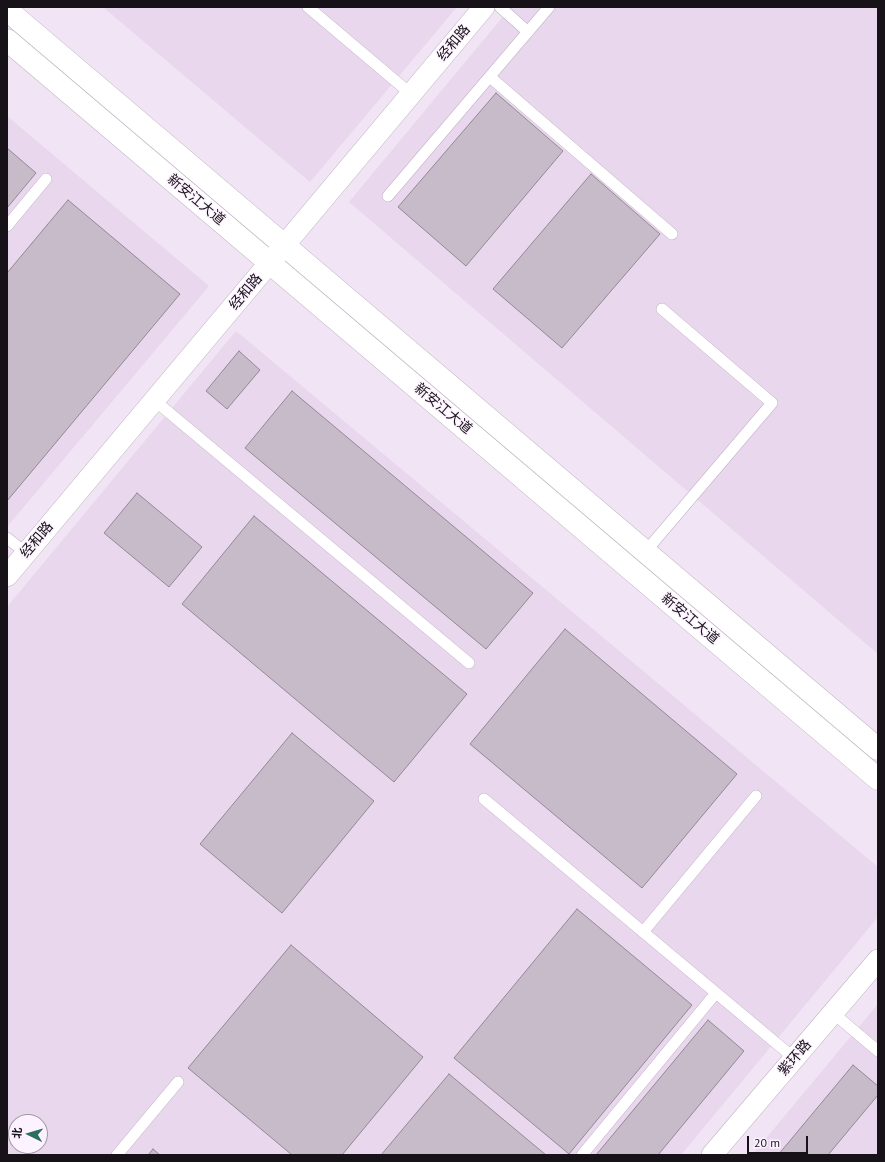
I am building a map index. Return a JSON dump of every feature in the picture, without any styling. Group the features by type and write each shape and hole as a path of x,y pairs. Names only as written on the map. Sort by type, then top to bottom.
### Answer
{"main road":[{"name":"新安江大道","path":"7,10 878,749"},
{"name":"新安江大道","path":"7,40 878,779"}],"street":[{"name":"经和路","path":"7,576 484,7"},
{"name":"紫环路","path":"712,1155 878,960"}],"lane":[{"path":"308,7 411,94"},
{"path":"500,7 528,32"},
{"path":"388,196 549,7"},
{"path":"490,77 672,234"},
{"path":"7,226 46,179"},
{"path":"646,551 772,403 662,309"},
{"path":"154,400 469,663"},
{"path":"7,538 26,553"},
{"path":"643,932 756,796"},
{"path":"484,799 794,1058"},
{"path":"582,1155 716,993"},
{"path":"833,1013 878,1051"},
{"path":"117,1155 178,1082"}],"shaded area":[{"path":"103,7 457,7 310,182"},
{"path":"511,7 878,7 878,654 349,202"},
{"path":"7,116 209,286 7,527"},
{"path":"236,331 878,867 878,917 681,1155 7,1155 7,607"},
{"path":"878,1004 878,1155 752,1155"}],"building":[{"path":"496,93 563,151 466,266 398,207"},
{"path":"7,148 36,173 7,208"},
{"path":"591,174 660,234 562,348 493,289"},
{"path":"68,200 180,294 7,501 7,273"},
{"path":"239,351 260,370 227,409 206,391"},
{"path":"292,391 533,593 486,649 245,448"},
{"path":"137,493 202,547 169,587 104,533"},
{"path":"254,516 467,694 394,782 182,604"},
{"path":"565,629 737,774 642,888 470,744"},
{"path":"292,733 374,801 282,913 200,844"},
{"path":"577,909 692,1005 569,1154 454,1058"},
{"path":"291,945 423,1057 342,1155 292,1155 188,1068"},
{"path":"708,1020 744,1051 658,1155 596,1155"},
{"path":"853,1065 878,1086 878,1095 828,1155 778,1155"},
{"path":"449,1074 492,1110 546,1155 381,1155"},
{"path":"153,1149 160,1155 148,1155"}]}
